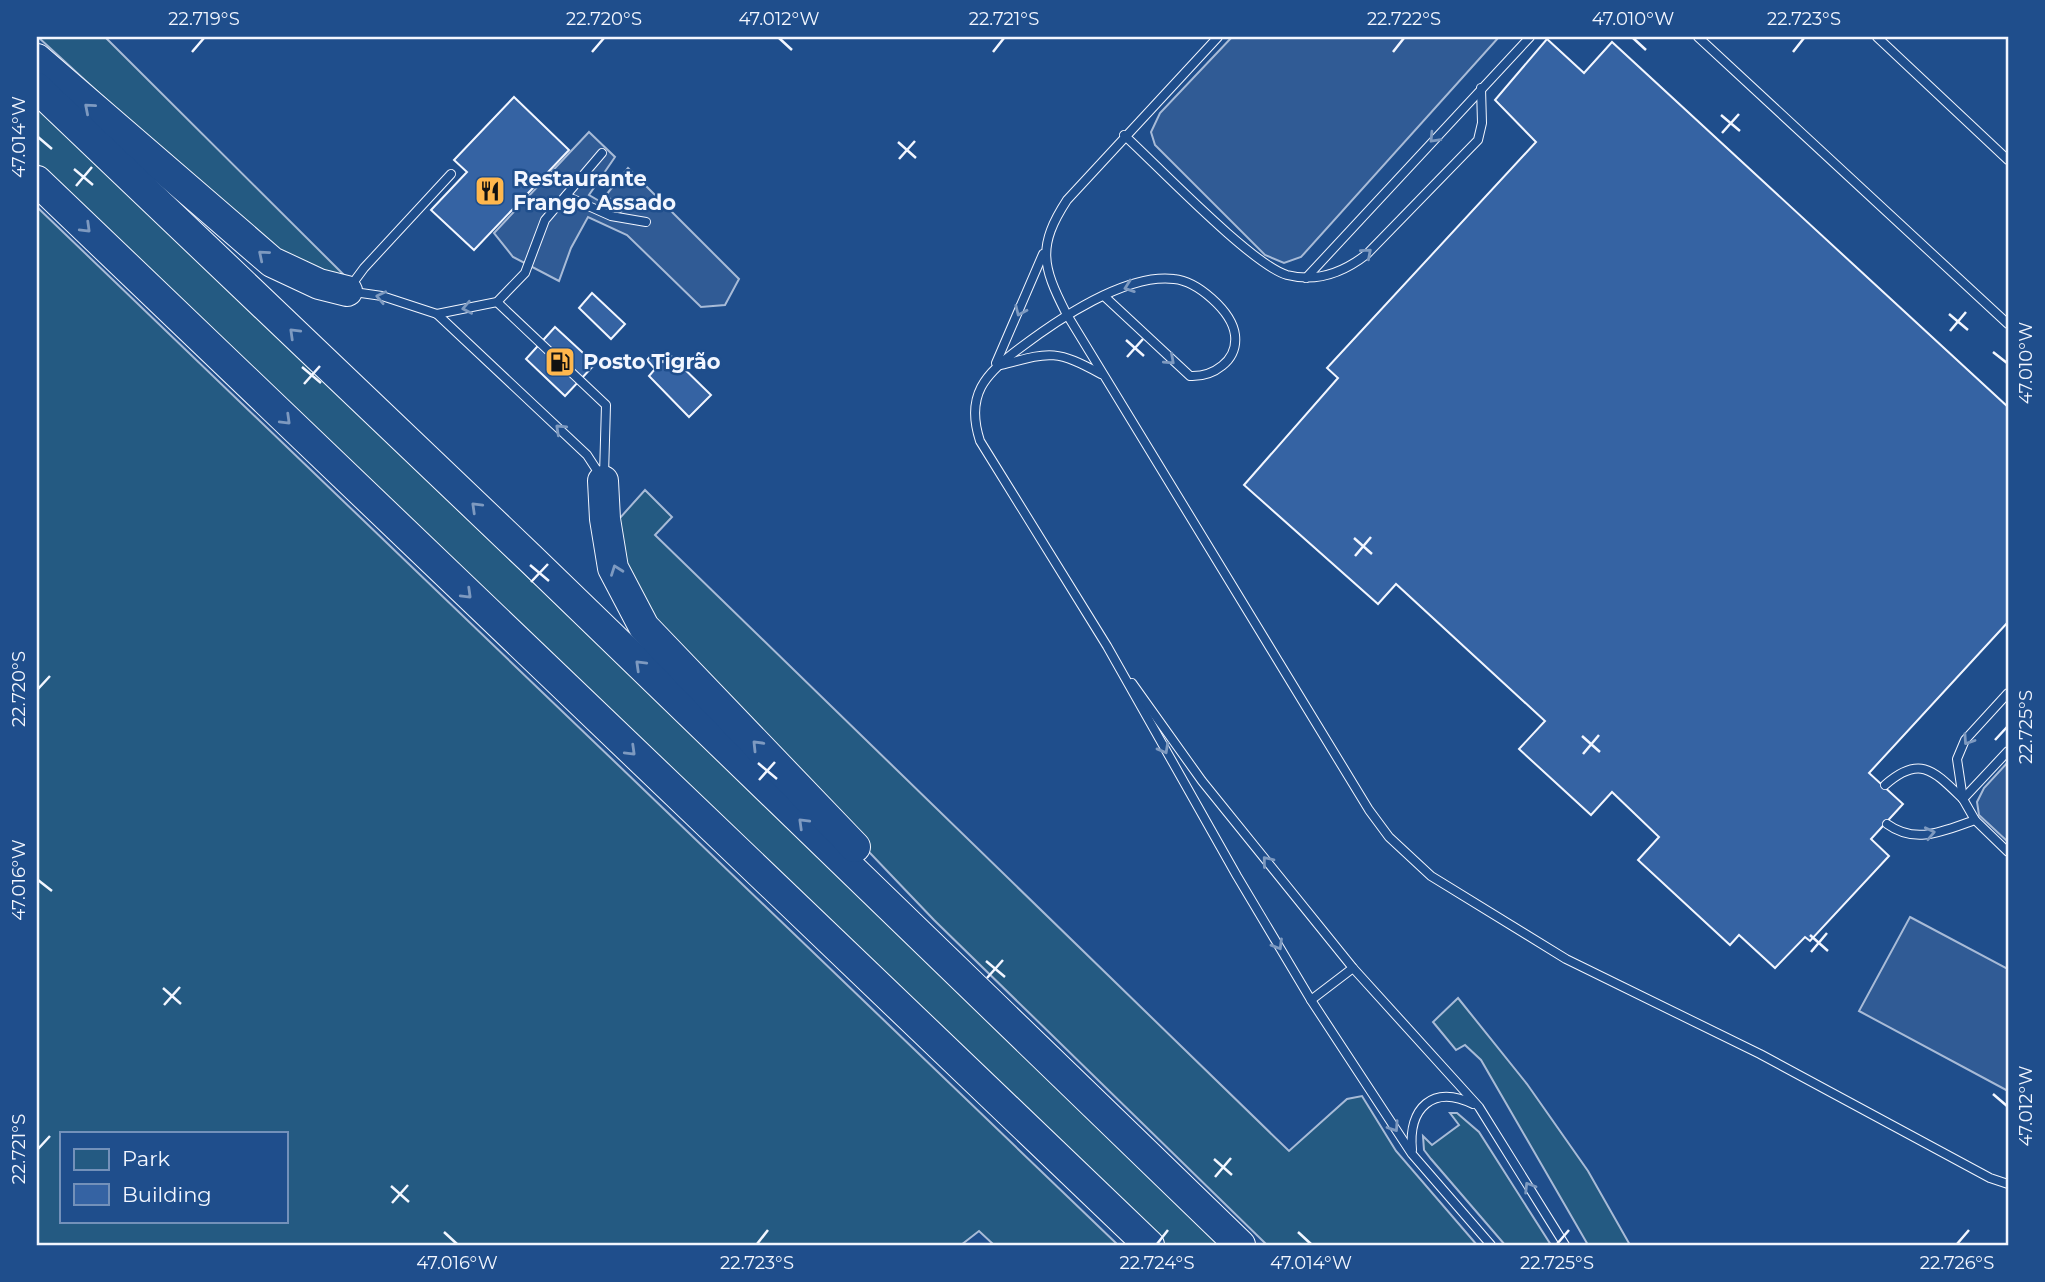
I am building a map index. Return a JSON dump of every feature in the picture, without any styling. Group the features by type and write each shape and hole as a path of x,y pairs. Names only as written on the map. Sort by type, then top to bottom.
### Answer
{"highway":[{"path":"37,60 272,262 319,284 347,292"},
{"path":"37,88 530,558 1240,1245"},
{"path":"37,181 1149,1245"},
{"path":"603,481 605,519 613,568 644,627 912,906 1096,1087 1175,1185"}],"lane":[{"path":"1218,37 1124,135 1067,200 1053,222 1044,254 995,367 974,404 973,420 980,441 1107,646 1237,876 1311,1000 1412,1154 1491,1245"},
{"path":"1306,278 1530,37"},
{"path":"1698,37 2008,324"},
{"path":"1877,37 2008,160"},
{"path":"1124,135 1270,268 1306,278 1348,268 1367,254 1478,140 1482,123 1481,88"},
{"path":"437,314 497,302 525,273 545,220 602,153"},
{"path":"451,174 363,268 347,292 382,296 437,314 587,455 603,481"},
{"path":"566,196 611,216 646,222"},
{"path":"1044,254 1049,281 1103,375 1369,810 1407,855 1431,876 1566,959 1760,1054 1990,1178 2008,1184"},
{"path":"995,367 1066,313 1104,296 1151,280 1175,279 1194,285 1226,314 1235,334 1232,351 1219,370 1203,376 1190,376 1104,296"},
{"path":"497,302 606,405 603,481"},
{"path":"995,367 1034,356 1061,354 1103,375"},
{"path":"1107,646 1202,781 1353,968 1479,1107 1565,1245"},
{"path":"1963,799 1957,759 1965,740 2008,693"},
{"path":"1963,799 2008,751"},
{"path":"1885,785 1903,769 1922,768 1942,779 1963,799 1975,820 2008,852"},
{"path":"1887,824 1902,835 1920,836 1975,820"},
{"path":"1311,1000 1353,968"},
{"path":"1412,1154 1412,1123 1415,1116 1431,1100 1446,1095 1479,1107"}],"green space":[{"path":"38,37 105,37 344,275 311,271 273,253"},
{"path":"37,106 1225,1245 1165,1245 37,164"},
{"path":"37,207 1118,1245 994,1245 979,1231 961,1245 37,1245"},
{"path":"645,490 672,517 655,535 1289,1151 1347,1099 1362,1096 1396,1151 1477,1245 1267,1245 934,920 742,719 645,607 626,564 619,519"},
{"path":"1458,998 1527,1084 1588,1171 1630,1245 1588,1245 1481,1060 1465,1045 1456,1050 1433,1022"},
{"path":"1450,1113 1457,1113 1479,1132 1551,1245 1505,1245 1424,1150 1423,1136 1432,1145 1459,1125"}],"shaded area":[{"path":"1232,37 1499,37 1301,257 1284,263 1265,255 1155,145 1151,132 1160,113"},
{"path":"589,132 615,157 589,195 620,213 622,210 606,195 628,168 739,279 725,305 701,307 627,235 588,217 571,248 559,281 513,257 494,233"},
{"path":"2008,762 2008,842 1979,815 1977,802 1984,788"},
{"path":"1910,917 2008,969 2008,1091 1859,1011"}],"building":[{"path":"1547,39 1584,73 1612,42 2008,407 2008,622 1869,773 1903,804 1871,839 1889,856 1810,941 1805,937 1775,968 1739,935 1730,945 1638,860 1659,837 1612,792 1591,815 1519,749 1545,721 1396,584 1378,604 1244,485 1338,378 1327,368 1536,142 1495,100"},
{"name":"Restaurante Frango Assado","path":"514,97 569,150 474,250 431,210 467,172 454,160"},
{"path":"592,293 625,324 611,339 579,308"},
{"name":"Posto Tigrão","path":"555,327 595,364 565,396 526,359"},
{"path":"654,353 663,362 670,355 711,395 689,417 649,376 655,369 647,360"}],"place":[{"name":"Restaurante Frango Assado","path":"490,191"},
{"name":"Posto Tigrão","path":"560,362"}]}
